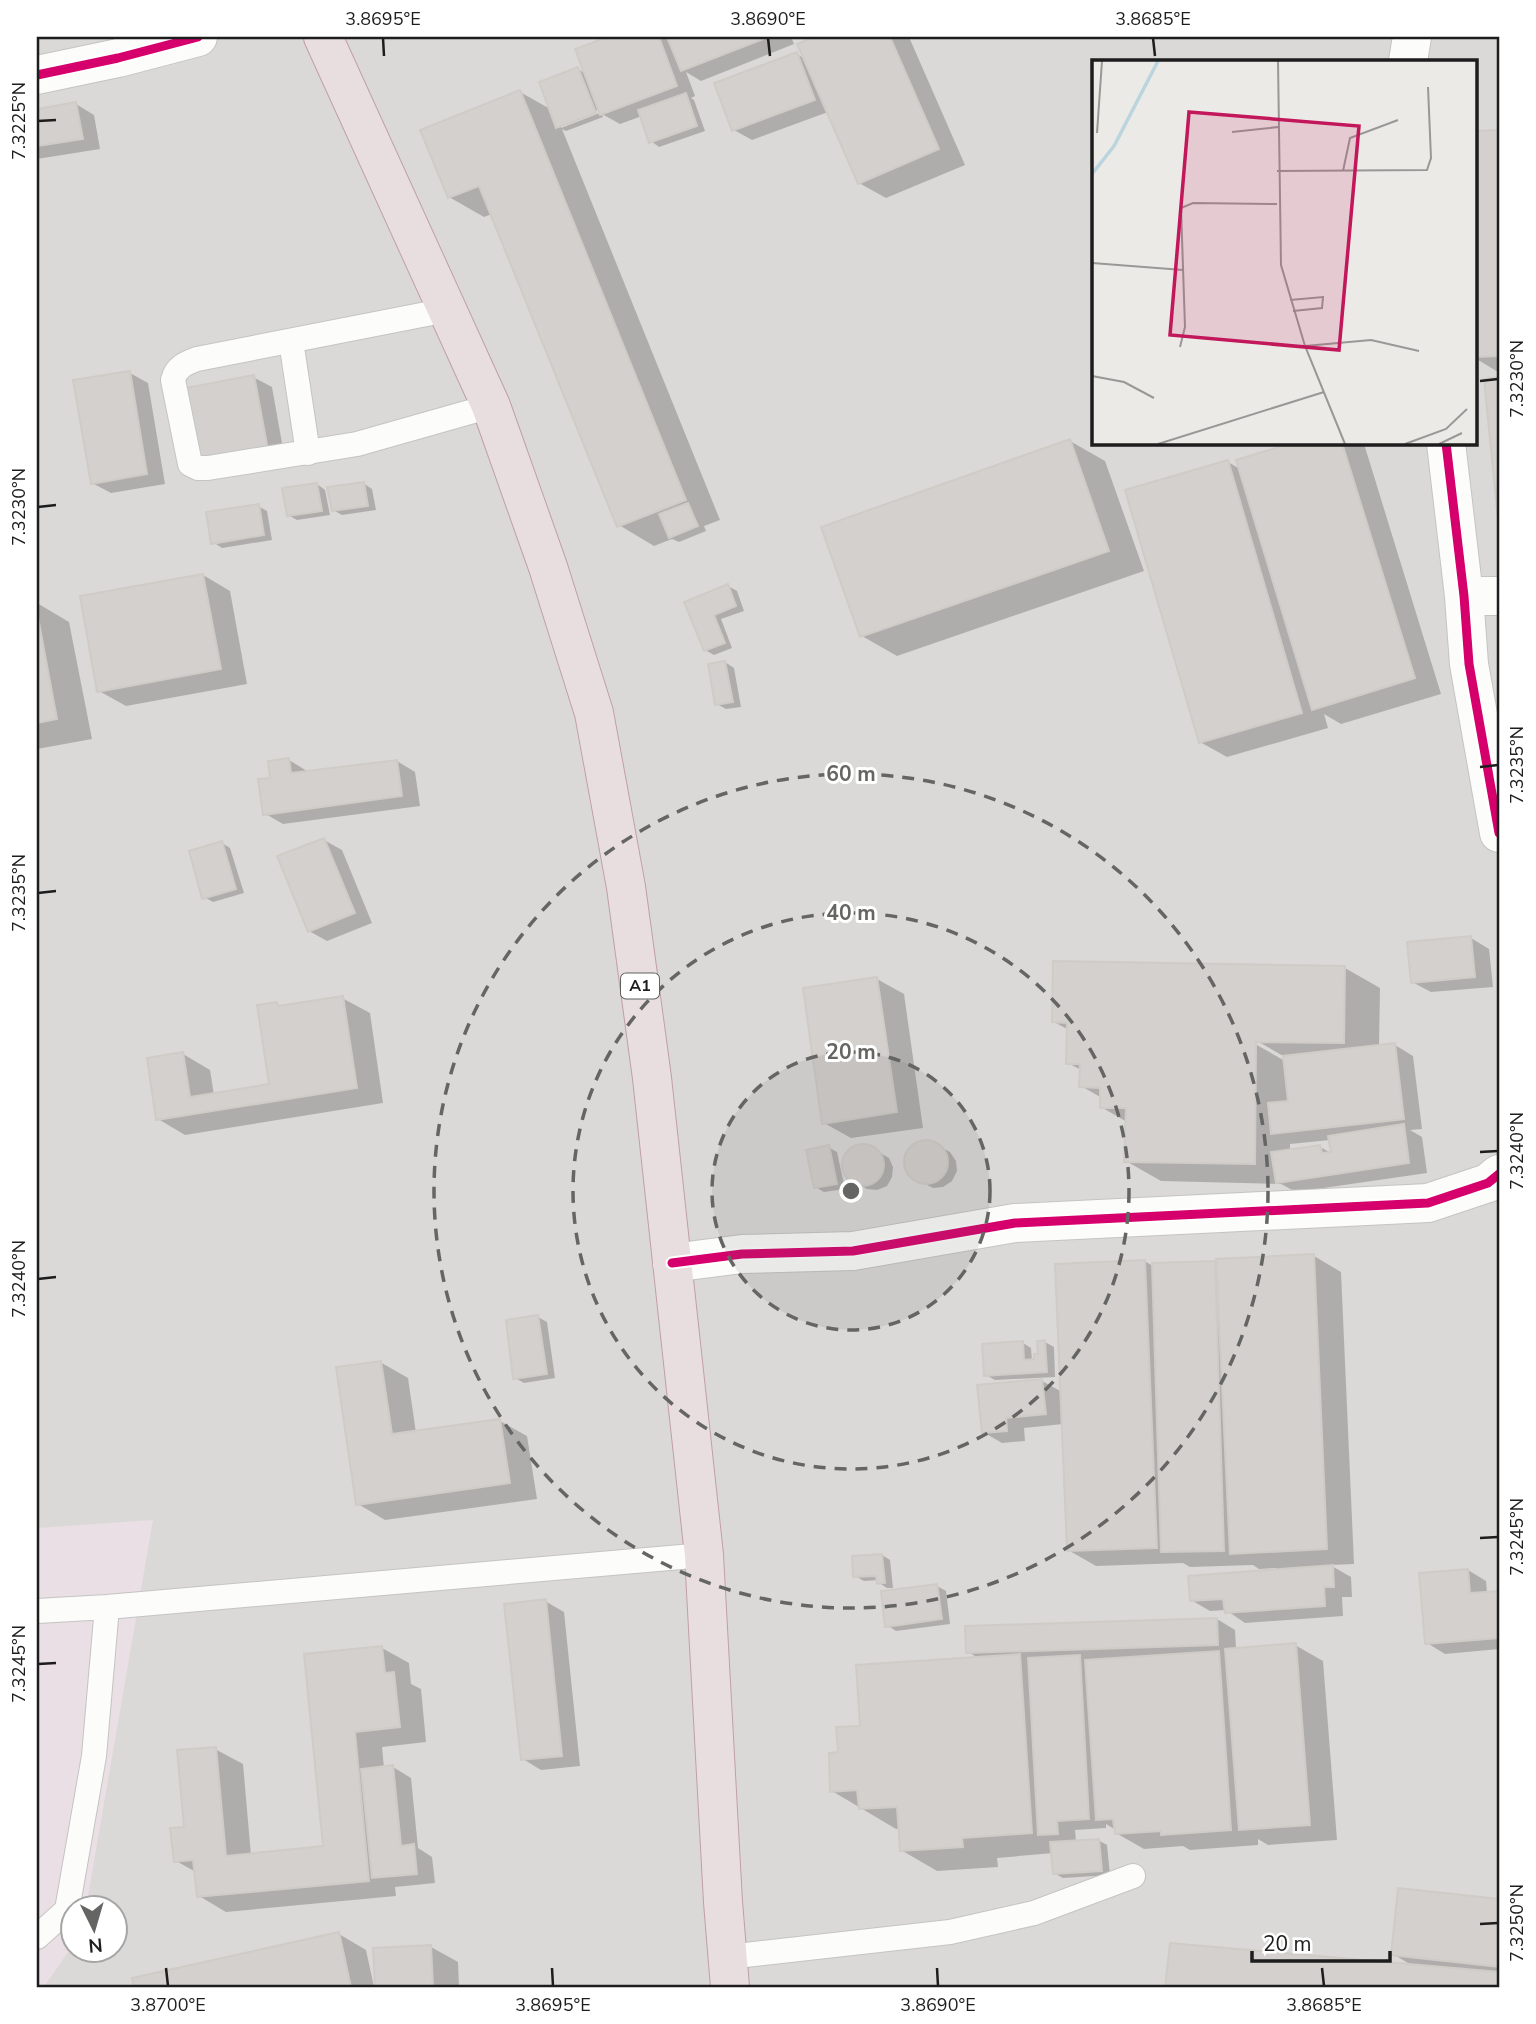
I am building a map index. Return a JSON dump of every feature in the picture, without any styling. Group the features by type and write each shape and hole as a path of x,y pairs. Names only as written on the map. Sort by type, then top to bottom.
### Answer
{"highway":[{"name":"A1","path":"323,37 491,407 548,567 594,713 628,901 653,1078 704,1555 729,1972"}],"street":[{"path":"37,75 198,37"},
{"path":"1408,60 1412,37"},
{"path":"1446,444 1482,596 1469,664 1499,833"},
{"path":"672,1263 742,1254 853,1251 1015,1223 1428,1203 1488,1183 1499,1174"}],"lane":[{"path":"447,310 197,359 181,366 173,380 190,464 208,468 358,444 491,407"},
{"path":"291,341 308,453"},
{"path":"37,1611 107,1608 704,1555"},
{"path":"37,1937 67,1910 94,1756 107,1608"},
{"path":"729,1972 950,1932 1034,1913 1133,1876"}],"shaded area":[{"path":"37,37 1499,37 1499,1987 37,1987"},
{"path":"153,1520 88,1895 60,1895 60,1964 44,1987 37,1987 37,1528"}],"building":[{"path":"608,37 659,37 677,86 600,115 575,49"},
{"path":"667,37 768,37 681,71"},
{"path":"814,37 890,37 939,149 858,184 797,44"},
{"path":"797,52 815,100 732,131 714,83"},
{"path":"578,67 596,113 556,128 539,82"},
{"path":"520,90 686,500 617,527 479,186 448,198 420,130"},
{"path":"686,93 697,126 649,143 638,110"},
{"path":"76,102 83,139 37,146 37,109"},
{"path":"1499,130 1499,356 1476,357 1476,131"},
{"path":"130,371 147,474 91,484 73,380"},
{"path":"254,375 268,450 200,463 186,388"},
{"path":"1499,377 1499,530 1484,379"},
{"path":"1070,439 1109,551 860,637 821,527"},
{"path":"1289,444 1342,444 1415,678 1312,710 1236,460"},
{"path":"1228,460 1302,713 1199,743 1125,490"},
{"path":"364,482 368,506 332,511 327,487"},
{"path":"317,483 322,511 287,516 282,488"},
{"path":"688,503 698,526 669,538 659,514"},
{"path":"259,504 264,535 211,544 206,512"},
{"path":"203,574 221,669 97,692 80,596"},
{"path":"728,584 736,606 714,615 725,643 704,651 684,602"},
{"path":"37,612 57,719 37,723"},
{"path":"725,661 733,702 715,705 708,664"},
{"path":"289,758 291,773 397,760 402,796 263,815 258,779 270,778 268,761"},
{"path":"324,838 355,913 308,932 277,856"},
{"path":"222,841 236,889 202,899 189,851"},
{"path":"1471,936 1475,977 1411,983 1407,942"},
{"path":"1053,961 1345,966 1344,1043 1256,1042 1255,1164 1124,1162 1126,1108 1100,1108 1100,1088 1079,1087 1080,1064 1066,1064 1067,1023 1052,1022"},
{"path":"877,977 897,1112 822,1124 803,988"},
{"path":"343,996 357,1088 156,1120 147,1058 183,1052 190,1097 269,1084 257,1005 277,1002 278,1006"},
{"path":"1395,1043 1404,1119 1271,1134 1268,1103 1288,1101 1283,1056"},
{"path":"1404,1124 1409,1163 1276,1183 1271,1152 1320,1145 1322,1153 1331,1152 1328,1136"},
{"path":"926,1140 942,1146 948,1162 942,1178 926,1184 910,1178 904,1162 910,1146"},
{"path":"863,1144 878,1150 884,1165 878,1180 863,1186 848,1180 842,1165 848,1150"},
{"path":"829,1145 837,1184 814,1188 806,1150"},
{"path":"1314,1254 1327,1549 1230,1554 1216,1259"},
{"path":"1145,1260 1157,1548 1067,1551 1055,1264"},
{"path":"1215,1261 1224,1551 1161,1552 1152,1263"},
{"path":"538,1315 547,1374 513,1379 506,1320"},
{"path":"1045,1340 1047,1372 984,1376 982,1344 1023,1341 1024,1360 1034,1359 1034,1354 1038,1354 1037,1341"},
{"path":"381,1361 392,1434 500,1419 510,1483 356,1505 336,1367"},
{"path":"1042,1379 1046,1414 1006,1418 1007,1431 982,1433 977,1385"},
{"path":"882,1554 885,1583 877,1584 876,1576 853,1577 852,1556"},
{"path":"1333,1565 1334,1587 1324,1587 1325,1606 1225,1613 1223,1599 1190,1601 1188,1576"},
{"path":"1468,1569 1470,1593 1499,1591 1499,1638 1425,1644 1419,1573"},
{"path":"937,1584 942,1619 885,1627 881,1591"},
{"path":"546,1599 562,1756 521,1760 504,1604"},
{"path":"1217,1618 1218,1645 966,1653 965,1626"},
{"path":"1296,1643 1310,1825 1239,1830 1225,1649"},
{"path":"382,1646 385,1673 394,1672 400,1727 355,1732 369,1881 197,1897 193,1860 174,1862 170,1828 184,1827 177,1750 216,1747 226,1856 323,1846 304,1654"},
{"path":"1219,1651 1231,1830 1161,1835 1161,1831 1115,1834 1113,1819 1096,1820 1085,1660"},
{"path":"1020,1654 1032,1833 962,1838 963,1847 900,1851 897,1807 859,1809 857,1790 830,1792 829,1753 838,1752 836,1727 860,1726 856,1665"},
{"path":"1080,1655 1089,1819 1057,1821 1058,1834 1038,1835 1028,1658"},
{"path":"393,1765 401,1846 414,1844 417,1874 372,1878 361,1769"},
{"path":"1099,1839 1102,1871 1053,1874 1050,1842"},
{"path":"1398,1888 1499,1899 1499,1967 1391,1955"},
{"path":"339,1932 351,1987 134,1987 132,1978"},
{"path":"1170,1943 1499,1972 1499,1987 1165,1987"},
{"path":"431,1945 433,1987 375,1987 373,1948"}],"cycle path":[{"path":"37,75 198,37"},
{"path":"1446,444 1469,664 1499,833"},
{"path":"672,1263 742,1254 853,1251 1015,1223 1428,1203 1488,1183 1499,1174"}]}
